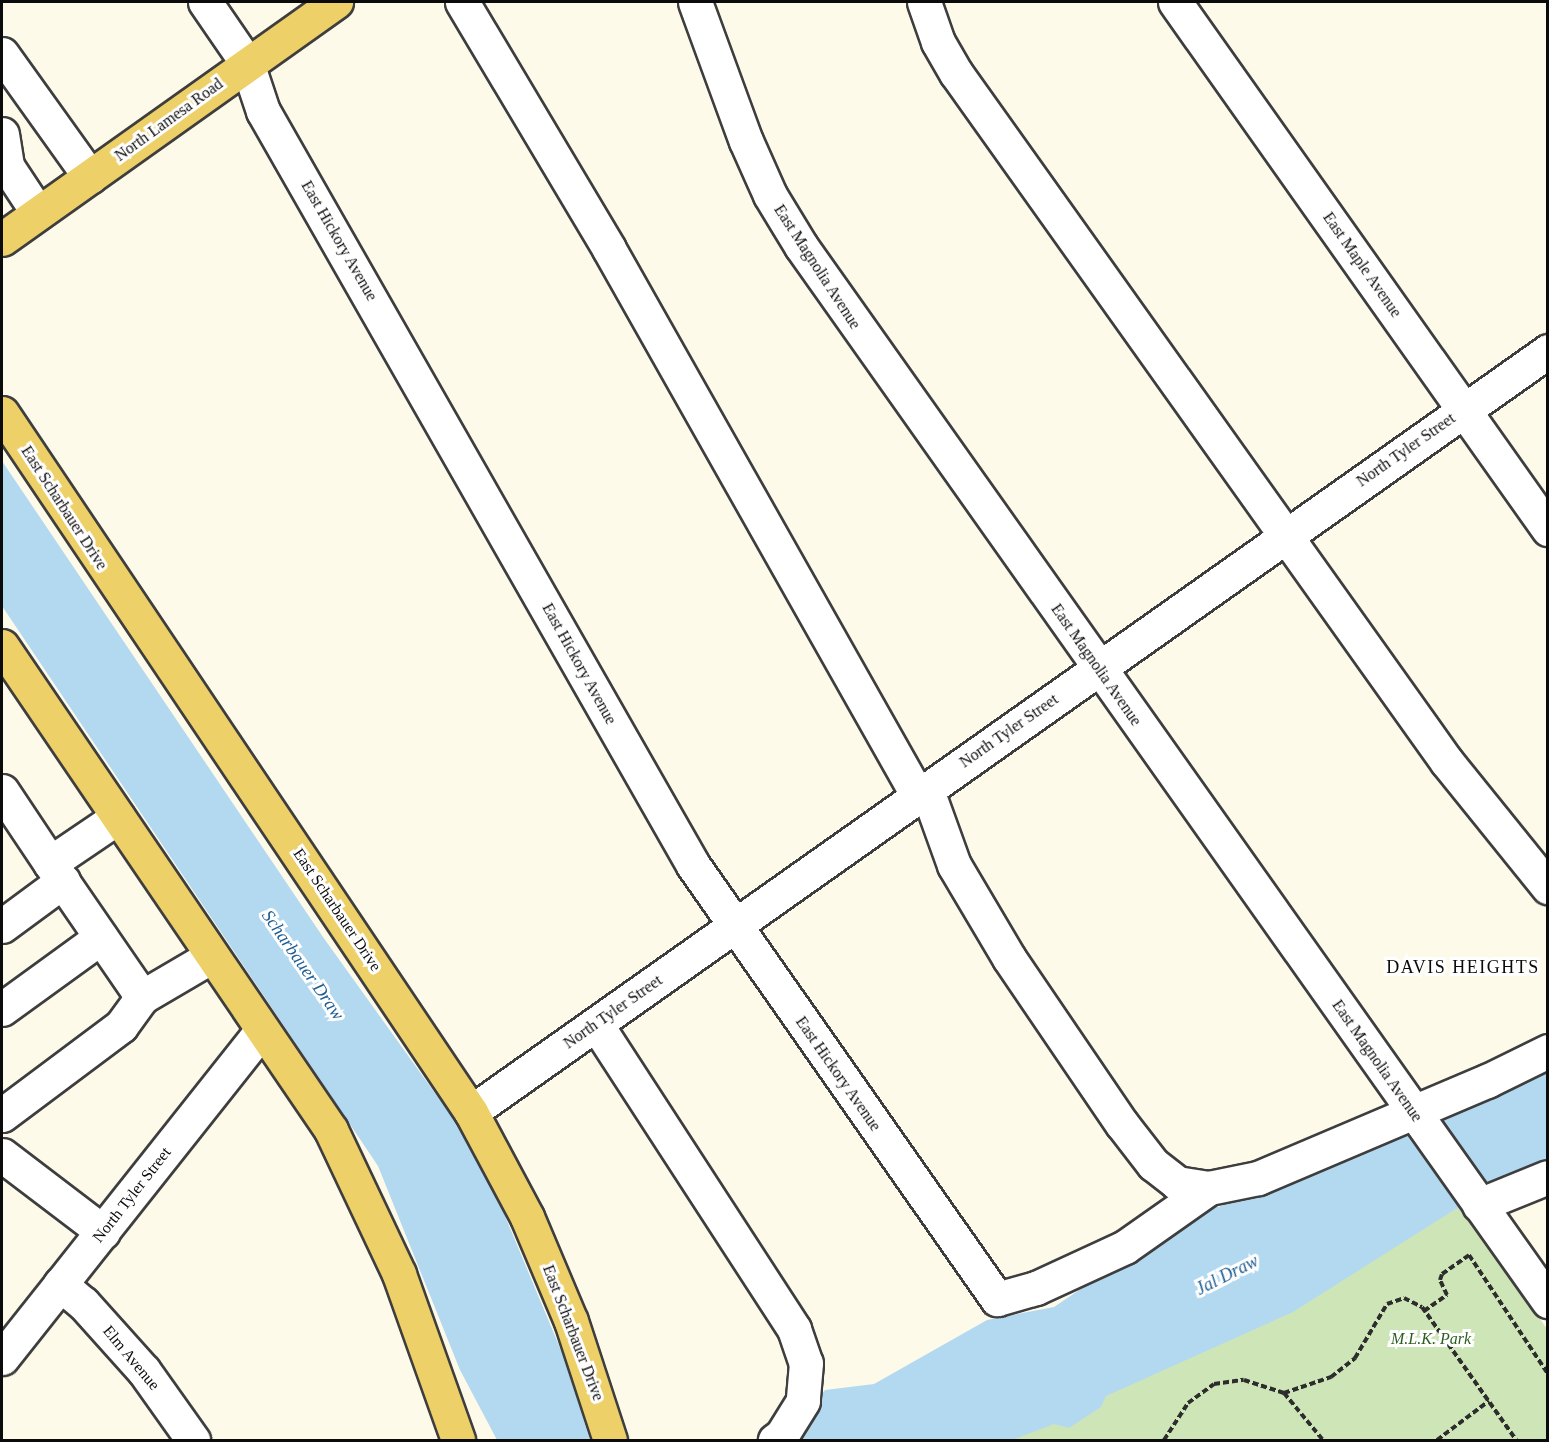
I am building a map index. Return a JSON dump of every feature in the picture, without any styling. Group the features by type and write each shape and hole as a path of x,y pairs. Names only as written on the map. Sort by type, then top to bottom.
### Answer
{"main road":[{"name":"North Lamesa Road","path":"2,239 336,2"},
{"name":"East Scharbauer Drive","path":"2,413 471,1112 527,1217 554,1279 610,1440"},
{"path":"2,646 261,1031 331,1130 363,1191 399,1274 458,1440"}],"street":[{"name":"East Hickory Avenue","path":"205,2 247,63 263,111 693,865 997,1299 1036,1288 1107,1257 1209,1188"},
{"path":"462,2 609,249 922,793 954,865 1009,958 1122,1124 1153,1164 1177,1183 1209,1188 1258,1178 1414,1113 1548,1051"},
{"name":"East Magnolia Avenue","path":"695,2 746,141 781,214 1098,668 1548,1301"},
{"path":"924,2 938,42 956,73 1287,534 1447,762 1548,886"},
{"name":"East Maple Avenue","path":"1175,2 1548,529"},
{"path":"2,54 90,177"},
{"path":"3,156 38,213"},
{"name":"North Tyler Street","path":"471,1112 1548,351"},
{"path":"2,791 142,998"},
{"path":"2,926 118,817"},
{"path":"2,1009 101,937"},
{"path":"2,1115 121,1026 142,998 212,956"},
{"path":"596,1024 794,1329 806,1363 803,1401 782,1435 775,1440"},
{"name":"North Tyler Street","path":"2,1358 261,1031"},
{"path":"2,1155 104,1232"},
{"path":"1479,1205 1548,1177"},
{"name":"Elm Avenue","path":"60,1284 83,1303 144,1371 193,1440"}],"path":[{"path":"1424,1311 1447,1296 1442,1274 1469,1255 1548,1374"},
{"path":"1284,1393 1331,1377 1355,1358 1387,1304 1404,1298 1424,1311 1516,1440"},
{"path":"1164,1440 1188,1403 1214,1384 1244,1380 1284,1393 1323,1440"},
{"path":"1437,1440 1489,1401"}],"green space":[{"name":"M.L.K. Park","path":"1461,1206 1547,1329 1547,1440 991,1440 1320,1284"}],"water":[{"name":"Scharbauer Draw","path":"2,461 323,937 480,1156 565,1360 590,1440 497,1440 460,1370 378,1166 2,606"},
{"name":"Jal Draw","path":"1547,1061 1547,1169 1454,1210 1293,1312 1106,1396 1101,1407 1069,1428 1054,1424 1012,1440 786,1440 825,1390 874,1384 987,1320 1054,1307 1204,1206 1219,1207 1254,1188"}],"district":[{"name":"DAVIS HEIGHTS","path":"1463,967"}]}
